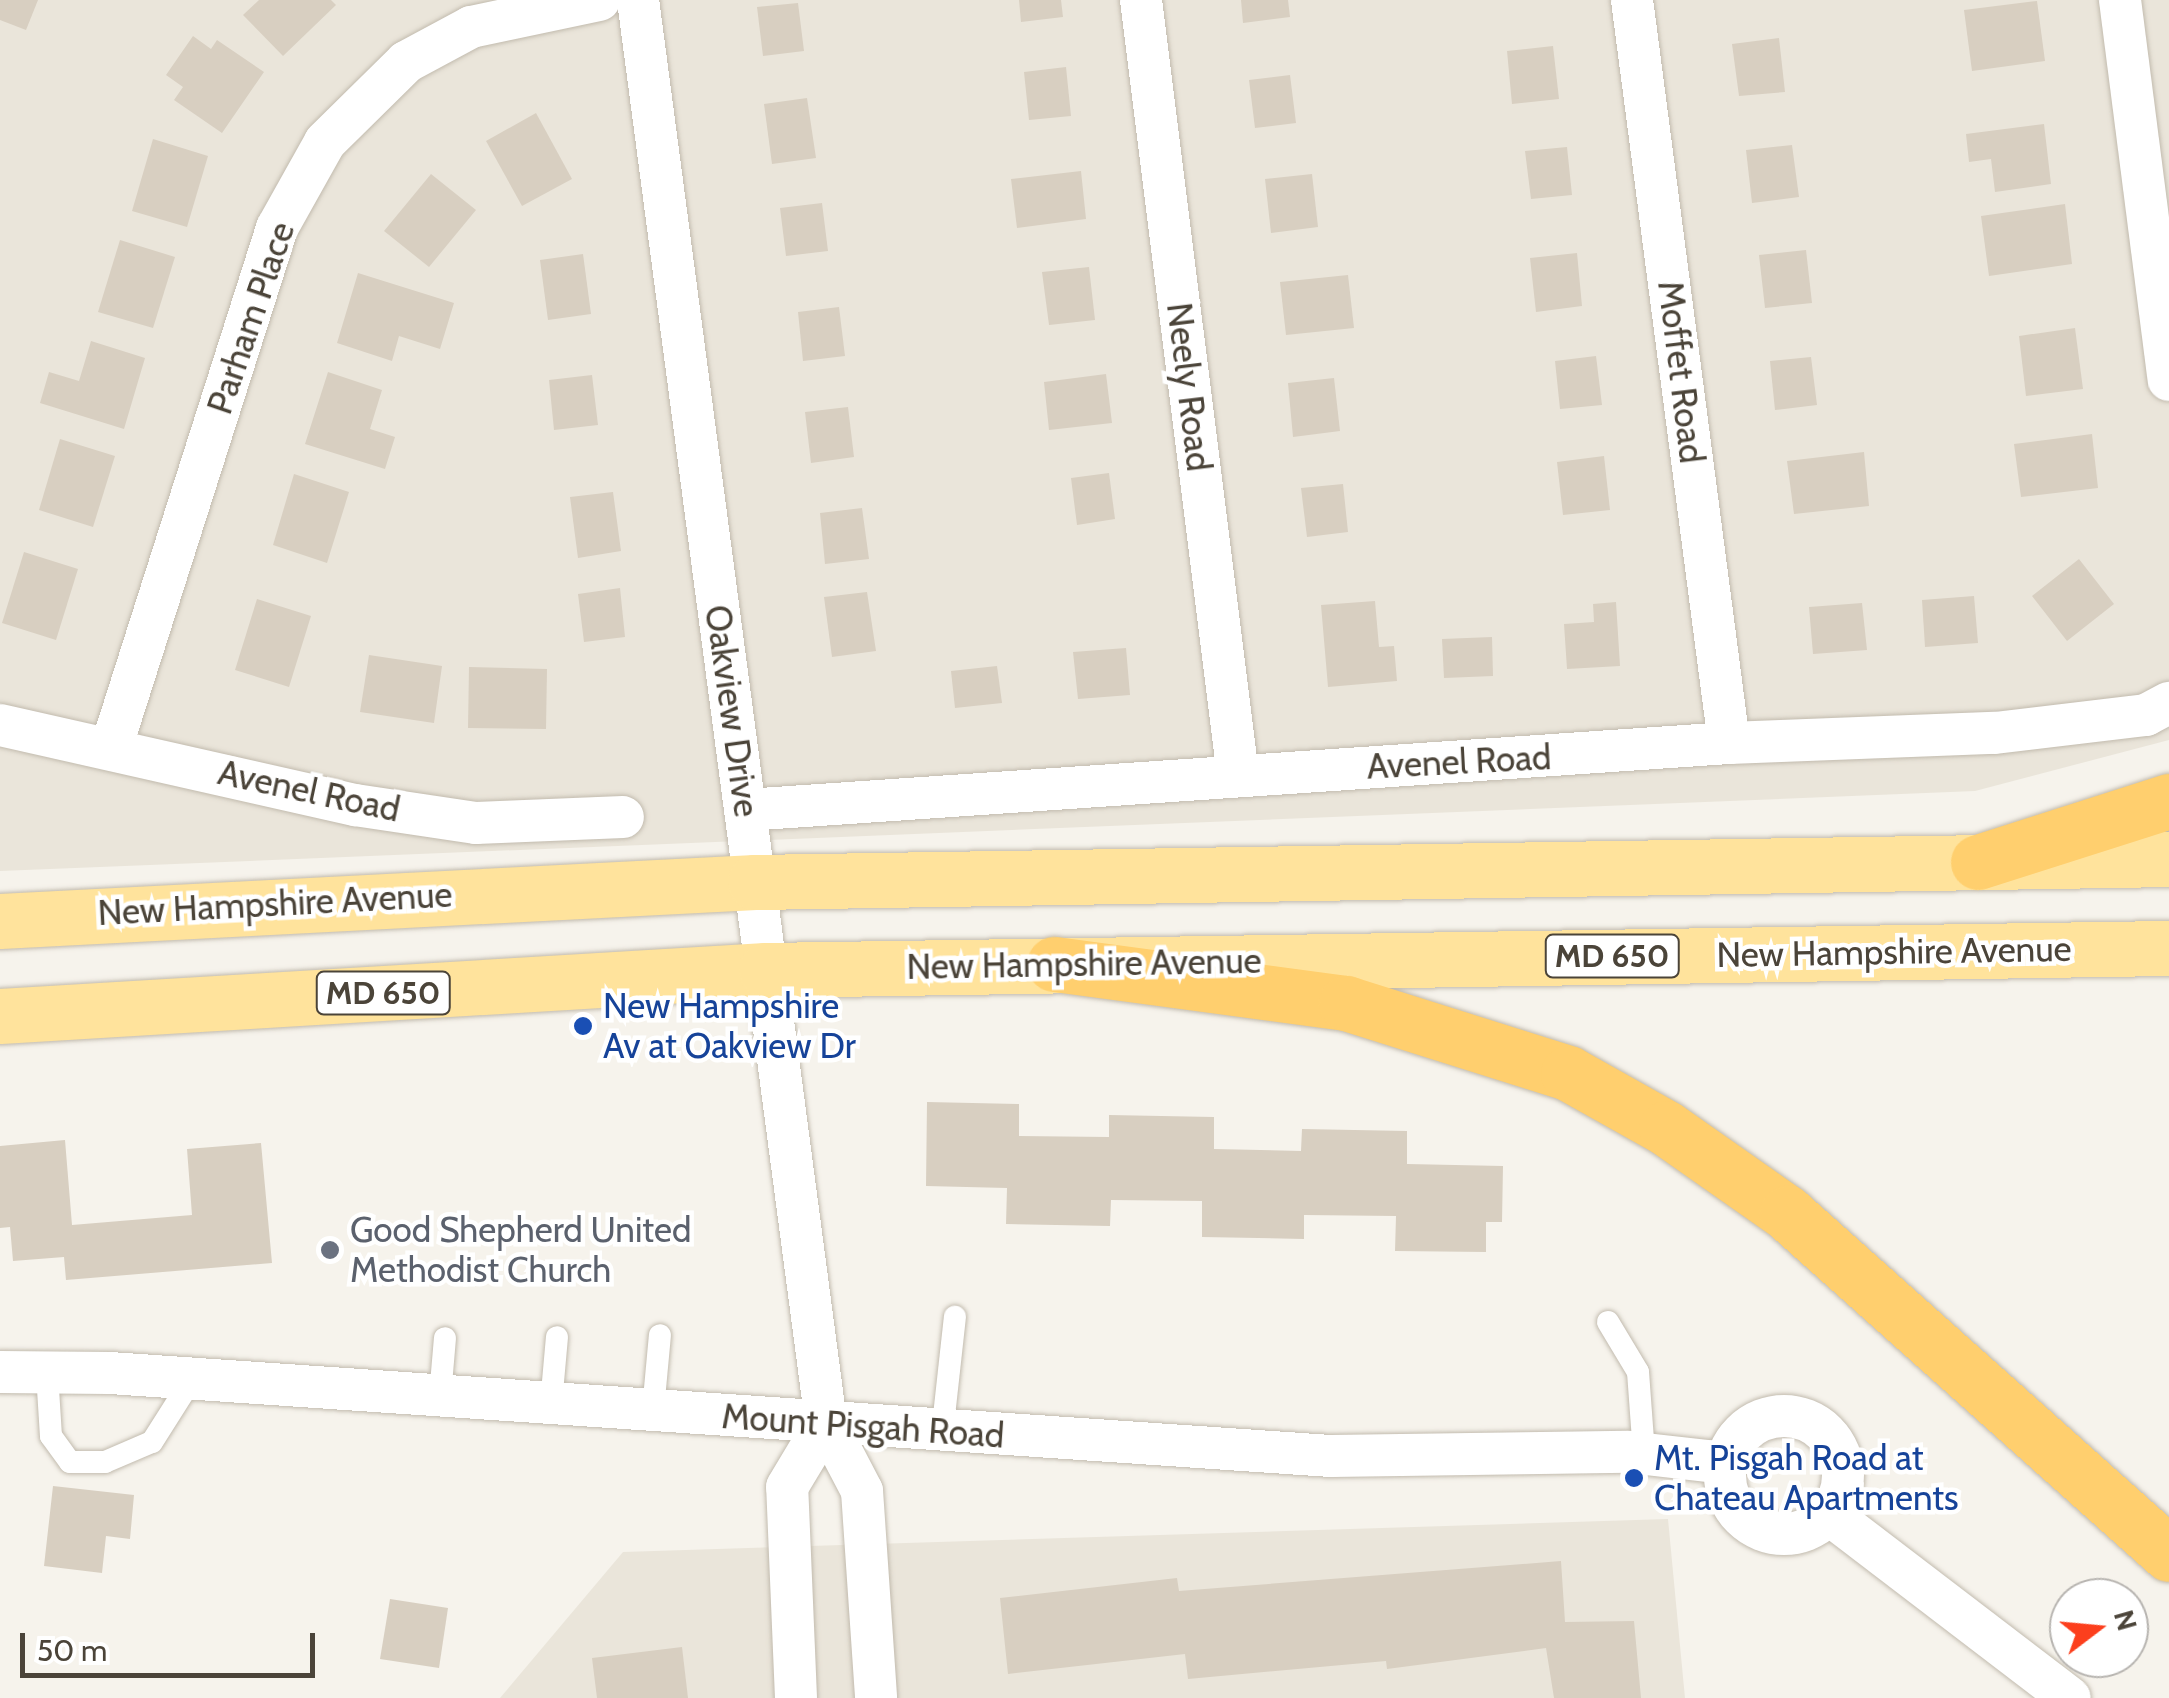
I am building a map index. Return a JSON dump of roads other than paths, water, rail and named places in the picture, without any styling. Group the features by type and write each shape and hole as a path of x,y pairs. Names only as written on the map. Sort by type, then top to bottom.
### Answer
{"highway":[{"path":"1978,862 2169,801"},
{"path":"1054,964 1346,1004 1568,1072 1666,1128 1786,1212 2169,1554"}],"main road":[{"name":"New Hampshire Avenue","path":"0,921 755,882 2169,859"},
{"name":"New Hampshire Avenue","path":"0,1016 766,970 2169,948"}],"street":[{"name":"Parham Place","path":"112,745 277,228 325,142 406,62 471,28 599,0"},
{"name":"Oakview Drive","path":"638,0 826,1422 862,1491 876,1698"},
{"name":"Neely Road","path":"1141,0 1238,775"},
{"name":"Moffet Road","path":"1632,0 1729,743"},
{"path":"2120,0 2169,380"},
{"name":"Avenel Road","path":"746,810 1729,743 1995,733 2146,715 2169,703"},
{"name":"Avenel Road","path":"0,725 112,745 354,805 476,823 622,818"},
{"name":"Mount Pisgah Road","path":"0,1372 192,1379 826,1422 942,1434 1331,1456 1644,1454 1726,1463"},
{"path":"1765,1418 1809,1420 1840,1452 1840,1495 1829,1514 1812,1528 1768,1532 1734,1506 1726,1463 1747,1428 1765,1418"},
{"path":"796,1698 786,1486 826,1422"},
{"path":"1829,1514 2070,1698"}],"lane":[{"path":"942,1434 956,1317"},
{"path":"1608,1322 1638,1372 1644,1454"},
{"path":"652,1410 660,1334"},
{"path":"550,1404 557,1337"},
{"path":"440,1396 445,1338"},
{"path":"46,1372 51,1436 70,1462 105,1462 152,1442 192,1379"}],"place":[{"name":"New Hampshire Av at Oakview Dr","path":"583,1026"},
{"name":"Good Shepherd United Methodist Church","path":"330,1250"},
{"name":"Mt. Pisgah Road at Chateau Apartments","path":"1634,1478"}]}
